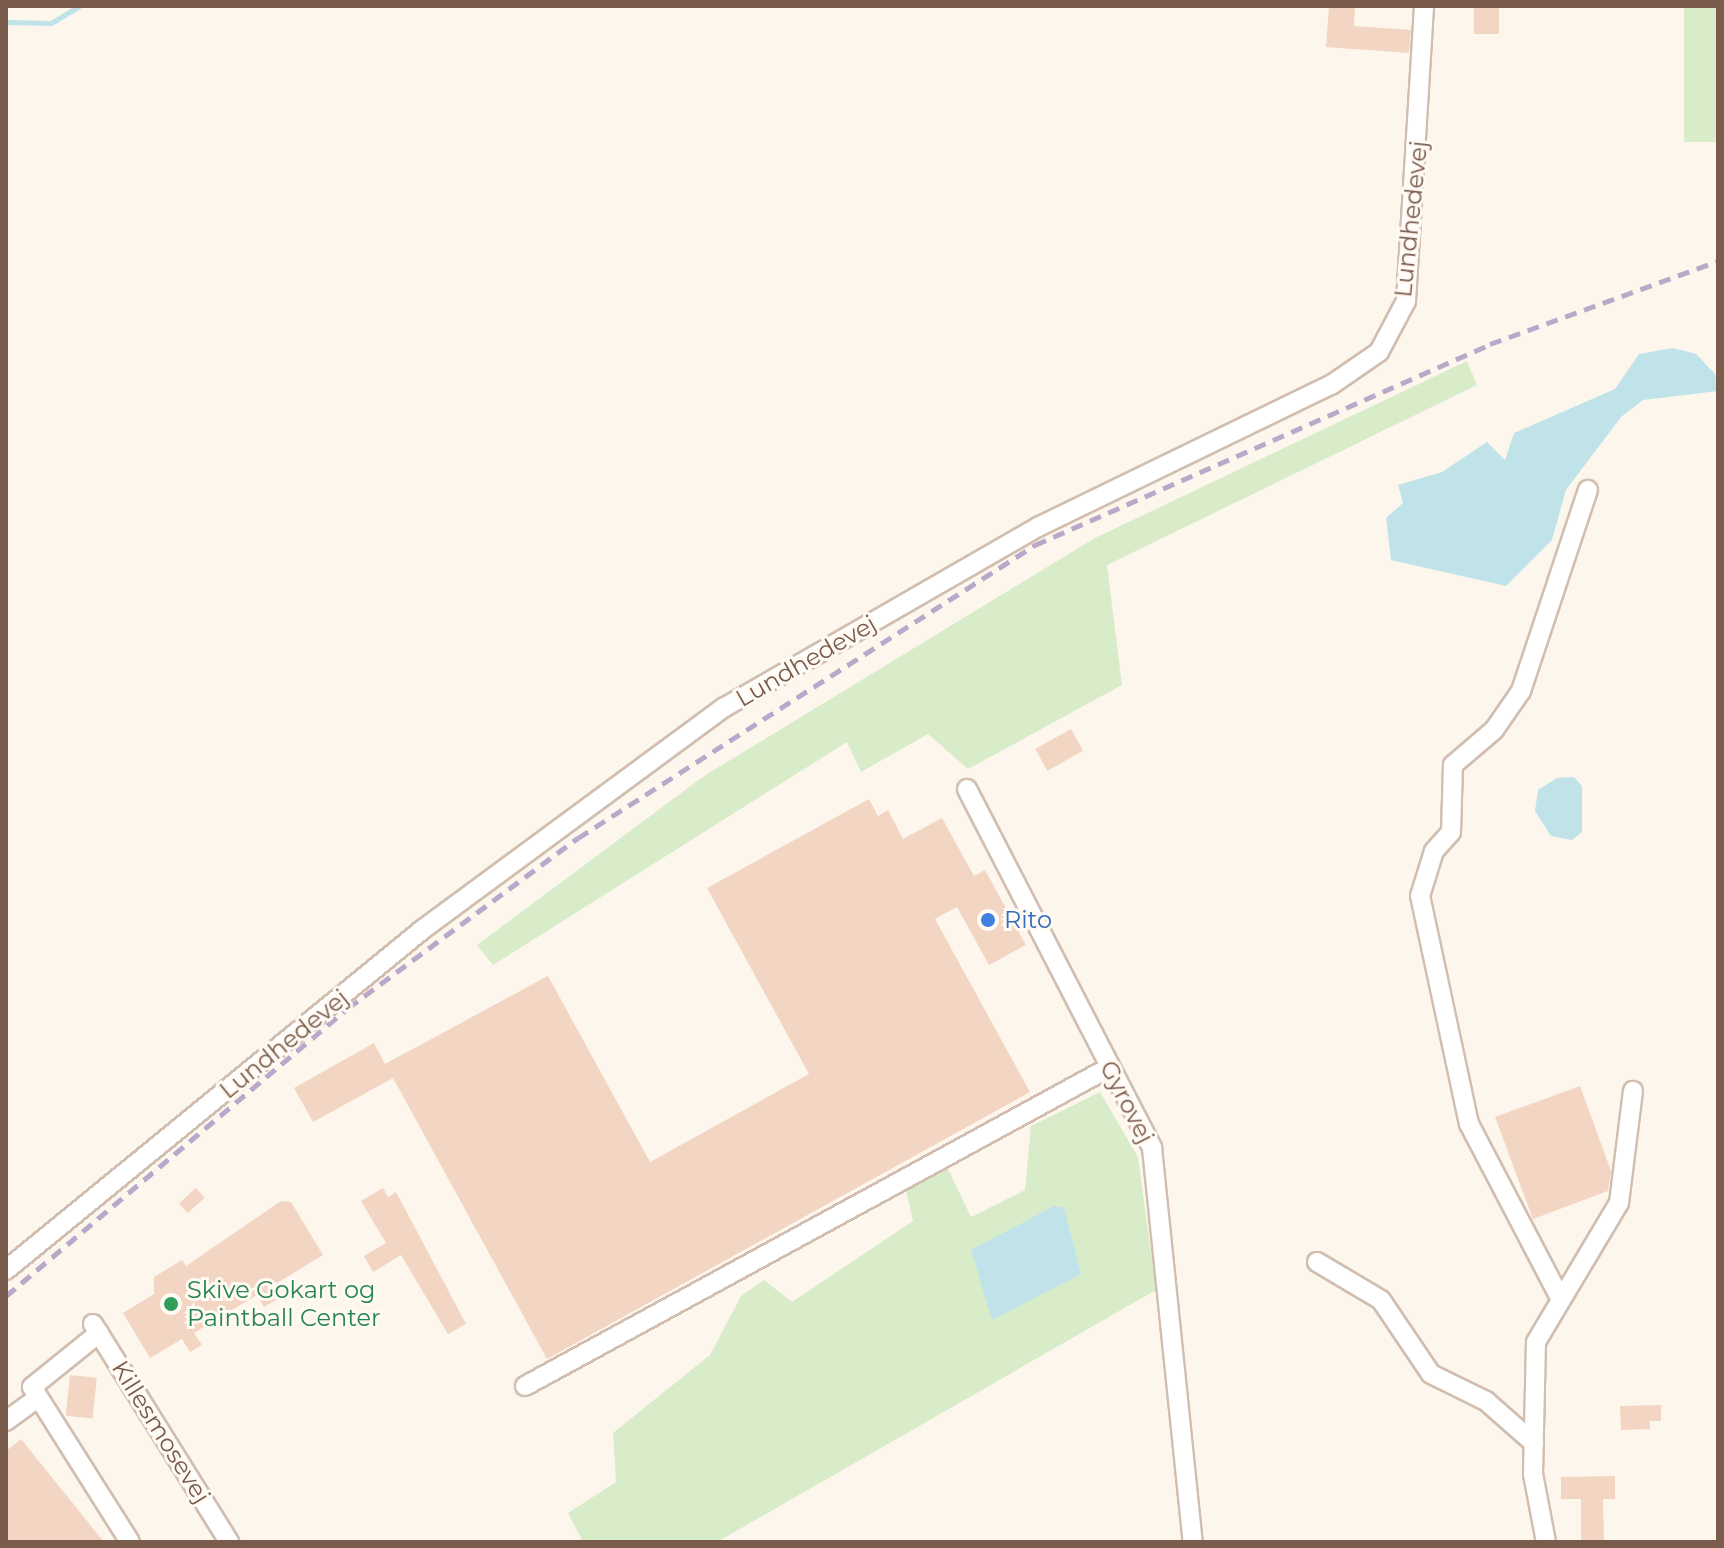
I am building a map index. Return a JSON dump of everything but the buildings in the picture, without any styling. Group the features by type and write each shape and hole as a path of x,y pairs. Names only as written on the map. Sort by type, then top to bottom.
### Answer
{"street":[{"name":"Lundhedevej","path":"6,1270 422,930 725,707 1038,527 1331,385 1379,352 1406,301 1424,6"},
{"path":"1558,1294 1469,1124 1420,896 1434,851 1451,832 1453,765 1494,730 1521,691 1588,490"},
{"name":"Gyrovej","path":"967,789 1152,1148 1193,1542"},
{"path":"525,1386 1110,1067"},
{"path":"1546,1542 1534,1443 1536,1342 1558,1294 1619,1203 1633,1091"},
{"path":"1317,1262 1381,1300 1431,1374 1486,1401 1534,1443"},
{"name":"Killesmosevej","path":"38,1398 32,1387 96,1327 229,1542"},
{"path":"6,1421 38,1398 130,1542"}],"green space":[{"path":"1684,6 1718,6 1718,142 1684,142"},
{"path":"1467,361 1477,385 1107,565 1122,685 968,769 928,734 861,772 847,742 493,965 477,945 704,776 1095,538"},
{"path":"1100,1092 1138,1157 1156,1290 717,1542 583,1542 568,1513 616,1482 613,1433 710,1355 741,1296 764,1280 792,1302 913,1221 906,1190 946,1165 971,1217 1025,1190 1031,1126"}],"water":[{"path":"1673,348 1696,354 1715,374 1718,391 1643,400 1621,417 1566,490 1552,540 1506,586 1391,560 1386,518 1403,503 1398,485 1442,472 1487,442 1505,460 1514,433 1615,389 1639,354"},
{"path":"1574,777 1582,786 1582,832 1572,840 1551,836 1535,811 1538,790 1557,778"},
{"path":"1054,1206 1064,1208 1081,1274 992,1320 971,1250"}],"waterway":[{"path":"6,22 51,23 79,6"}],"railway":[{"path":"6,1296 348,1008 578,838 1035,545 1490,344 1718,261"}],"place":[{"name":"Rito","path":"988,920"},
{"name":"Skive Gokart og Paintball Center","path":"171,1304"}]}
